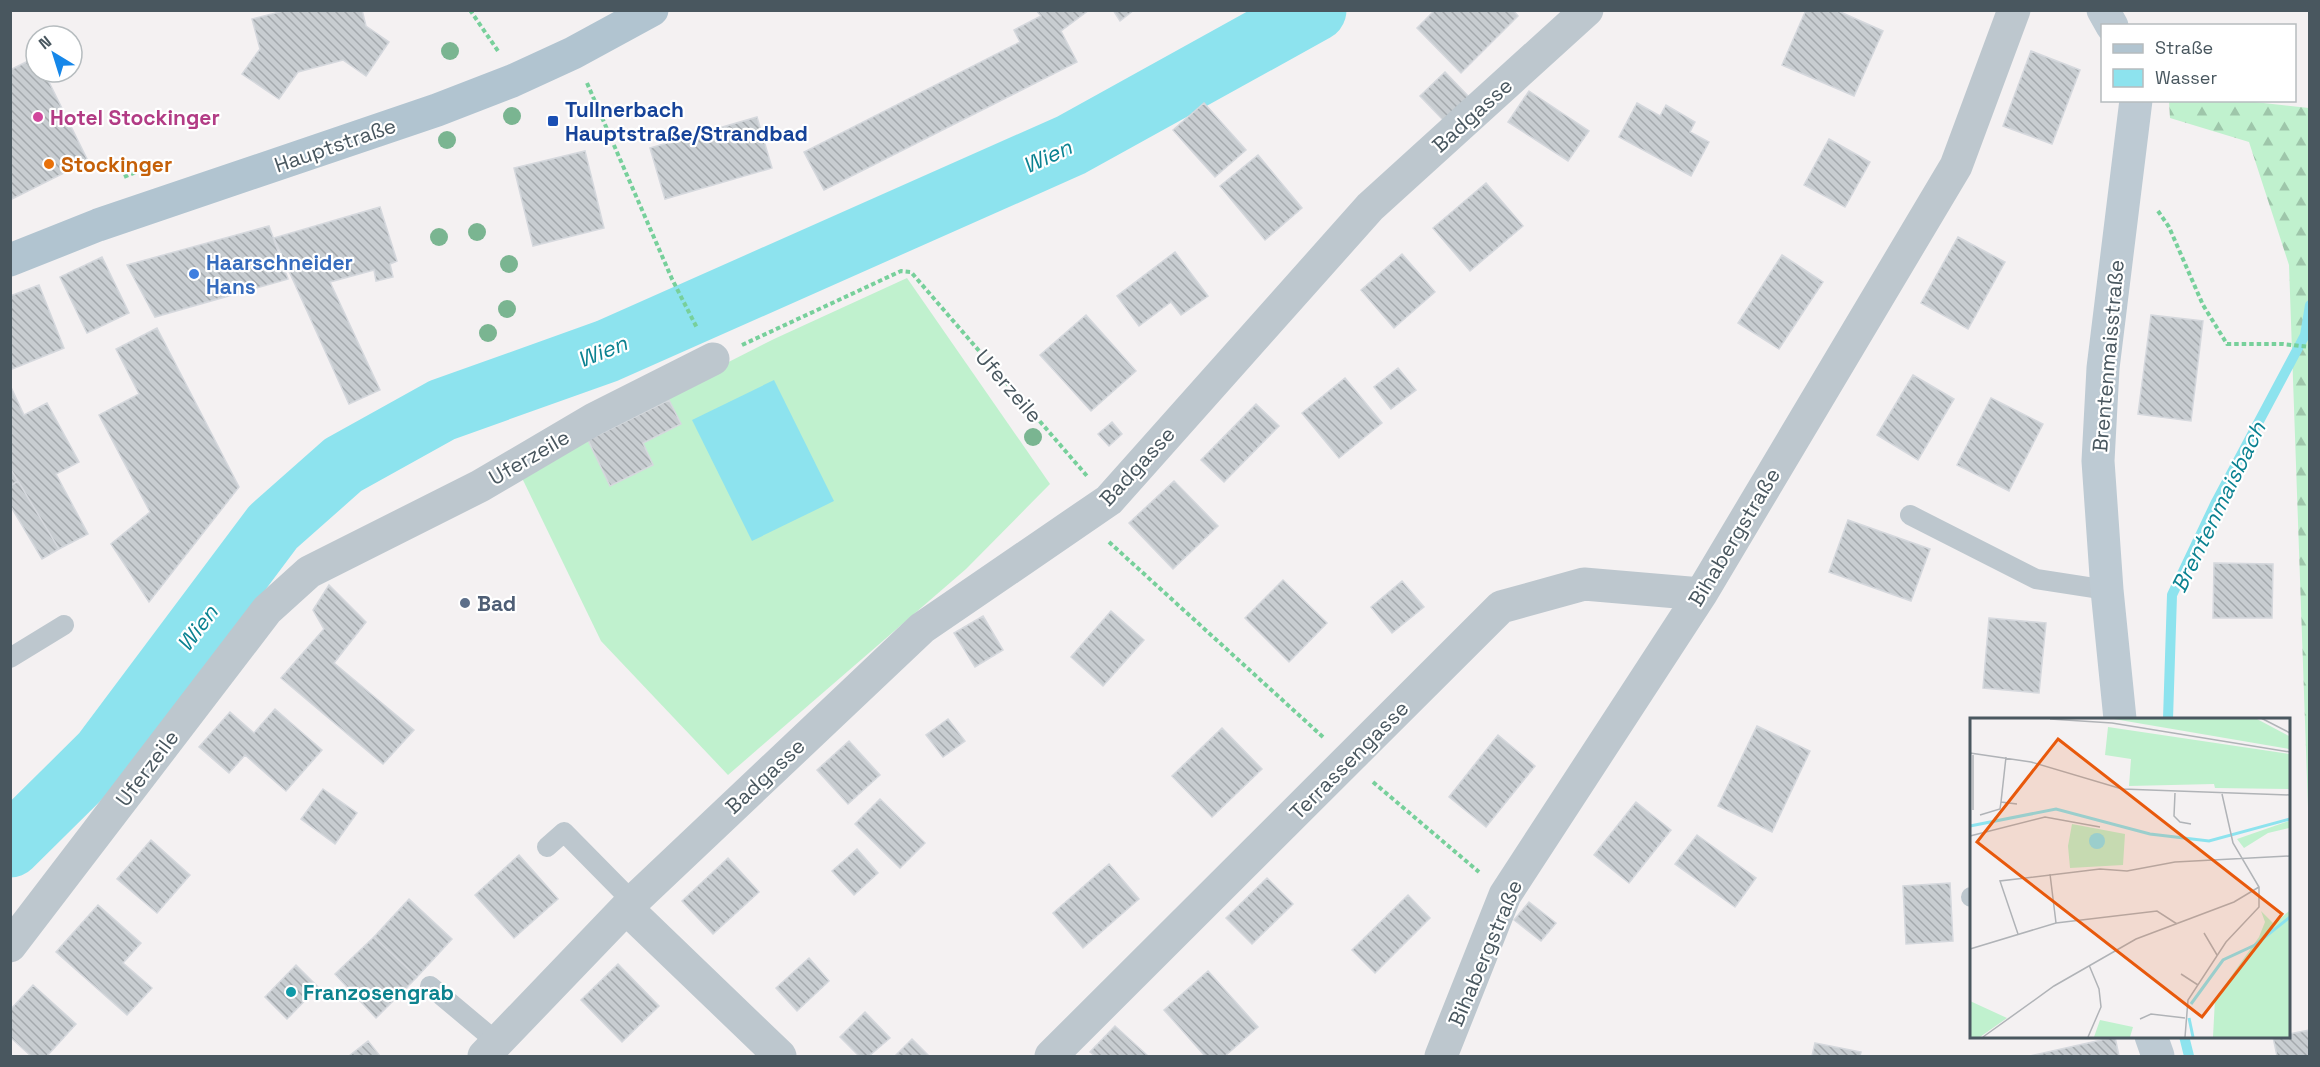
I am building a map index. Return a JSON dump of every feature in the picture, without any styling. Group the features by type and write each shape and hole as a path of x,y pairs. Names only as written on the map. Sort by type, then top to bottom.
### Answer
{"main road":[{"name":"Hauptstraße","path":"10,260 98,225 437,110 512,81 652,10"}],"street":[{"name":"Badgasse","path":"491,1050 629,905 922,628 1097,510 1370,207 1587,10"},
{"name":"Bihabergstraße","path":"1441,1056 1506,895 1701,594 1956,166 2014,10"},
{"path":"2103,10 2111,24"},
{"name":"Brentenmaisstraße","path":"2120,718 2107,590 2098,461 2103,368 2136,102"},
{"name":"Uferzeile","path":"10,946 267,610 309,572 480,486 594,419 707,348"},
{"name":"Terrassengasse","path":"1051,1056 1501,607 1584,584 1701,594"},
{"path":"629,905 769,1053"},
{"path":"2152,1037 2158,1056"}],"lane":[{"path":"1910,515 2036,579 2107,590"},
{"path":"10,658 64,625"},
{"path":"547,847 564,832 629,905"},
{"path":"430,986 491,1050"}],"path":[{"path":"470,10 501,56 512,81"},
{"path":"573,52 672,279 707,348"},
{"path":"2125,195 2155,206 2169,227 2203,305 2227,344 2283,344 2310,347"},
{"name":"Uferzeile","path":"707,348 901,271 911,272 1097,510 1325,739"},
{"path":"1372,780 1472,866"}],"green space":[{"path":"2169,102 2255,102 2309,108 2309,836 2289,265 2249,142 2170,118"},
{"path":"907,278 1050,484 966,569 728,775 601,641 522,478 583,436 774,339"}],"water":[{"path":"774,380 834,501 752,541 692,420"}],"building":[{"path":"287,10 362,10 366,26 389,42 366,76 343,60 298,72 279,99 242,74 260,49 252,19"},
{"path":"1036,10 1089,10 1061,31 1077,62 824,190 804,152 1020,42 1014,30 1041,16"},
{"path":"1113,10 1134,10 1120,21"},
{"path":"1435,10 1513,10 1518,16 1461,73 1417,28"},
{"path":"1806,10 1836,10 1883,31 1854,96 1782,65"},
{"path":"2031,51 2080,70 2052,144 2003,126"},
{"name":"Hotel Stockinger","path":"24,63 24,84 50,84 88,161 10,200 10,70"},
{"path":"1445,72 1470,98 1445,122 1420,96"},
{"path":"1529,91 1589,131 1568,161 1508,122"},
{"path":"1204,103 1246,150 1215,177 1173,130"},
{"path":"1637,103 1660,116 1666,105 1695,122 1690,132 1709,142 1691,176 1619,137"},
{"path":"757,117 772,168 665,199 650,148"},
{"path":"1829,139 1870,162 1845,207 1804,185"},
{"path":"585,151 604,228 533,246 514,168"},
{"path":"1258,155 1302,208 1265,240 1220,186"},
{"path":"1486,183 1523,226 1470,271 1433,228"},
{"path":"380,207 397,261 390,264 393,277 376,281 374,270 330,282 380,390 349,404 274,238"},
{"path":"269,226 288,279 155,317 127,265"},
{"path":"1958,237 2005,262 1968,329 1921,303"},
{"path":"1175,252 1208,296 1181,315 1171,302 1139,326 1117,296"},
{"path":"1402,254 1435,292 1394,328 1361,290"},
{"path":"1782,255 1823,282 1779,349 1738,323"},
{"path":"102,257 129,313 87,333 60,277"},
{"path":"39,285 64,348 10,370 10,296"},
{"path":"1086,315 1136,371 1091,411 1040,355"},
{"path":"2151,315 2203,321 2191,421 2138,414"},
{"path":"157,328 239,487 149,602 111,544 150,512 99,415 139,394 116,349"},
{"path":"1398,368 1416,390 1391,409 1374,387"},
{"path":"1913,375 1954,399 1918,460 1877,435"},
{"path":"1345,378 1382,423 1339,458 1302,413"},
{"path":"10,385 24,415 47,403 79,462 56,474 88,534 59,549 10,468"},
{"path":"1991,398 2043,424 2009,491 1957,465"},
{"path":"669,400 681,424 643,443 653,465 610,486 588,440"},
{"path":"1256,404 1279,426 1224,482 1201,460"},
{"path":"1112,422 1122,434 1109,446 1098,434"},
{"path":"10,468 18,481 10,486"},
{"path":"10,468 18,481 10,486"},
{"path":"18,481 59,549 42,559 10,505 10,486"},
{"path":"1174,481 1218,526 1173,569 1129,523"},
{"path":"1848,520 1930,549 1911,601 1829,572"},
{"path":"2214,563 2273,564 2272,618 2213,618"},
{"path":"1283,580 1327,623 1289,662 1245,618"},
{"path":"1402,581 1424,607 1392,633 1371,607"},
{"path":"329,585 366,622 334,663 414,730 383,764 281,678 324,629 313,610"},
{"path":"1111,611 1144,640 1103,686 1071,657"},
{"path":"983,616 1003,650 975,667 954,633"},
{"path":"1989,618 2046,623 2039,693 1983,688"},
{"path":"275,709 322,750 286,791 245,755 229,773 199,747 230,712 254,733"},
{"path":"948,719 965,741 943,757 926,735"},
{"path":"1757,726 1810,751 1772,832 1718,806"},
{"path":"1222,728 1262,769 1212,817 1172,776"},
{"path":"1498,735 1535,766 1486,827 1449,797"},
{"path":"849,741 880,775 848,804 817,770"},
{"path":"323,789 357,813 335,844 301,819"},
{"path":"880,799 925,843 900,868 855,824"},
{"path":"1636,802 1671,830 1629,883 1594,855"},
{"path":"1697,835 1756,878 1735,907 1675,864"},
{"path":"151,840 190,875 157,913 117,879"},
{"path":"857,849 878,873 854,895 832,871"},
{"path":"519,855 558,899 514,938 475,895"},
{"path":"728,858 759,892 713,934 682,901"},
{"path":"1109,864 1139,899 1083,948 1053,913"},
{"path":"1267,878 1293,904 1252,944 1226,918"},
{"path":"1950,883 1953,941 1906,944 1903,886"},
{"path":"1408,895 1430,918 1375,973 1352,950"},
{"path":"409,899 452,939 417,977 374,937"},
{"path":"1529,902 1556,923 1541,941 1514,920"},
{"path":"98,905 141,943 123,963 152,988 127,1015 56,952"},
{"path":"374,937 417,977 376,1018 335,974"},
{"path":"809,958 829,981 797,1011 776,988"},
{"path":"618,964 659,1006 622,1042 581,1000"},
{"name":"Franzosengrab","path":"296,965 318,987 287,1019 265,997"},
{"path":"1208,971 1258,1027 1225,1056 1205,1056 1164,1010"},
{"path":"33,985 76,1024 47,1056 31,1056 10,1037 10,1010"},
{"path":"865,1012 890,1038 869,1056 859,1056 840,1037"},
{"path":"1115,1026 1148,1056 1095,1056 1090,1052"},
{"path":"2310,1030 2310,1056 2277,1056 2273,1037 2290,1037 2290,1034"},
{"path":"2115,1037 2119,1056 2030,1056"},
{"path":"912,1039 929,1056 895,1056"},
{"path":"368,1041 380,1056 349,1056"},
{"path":"1815,1043 1861,1052 1860,1056 1812,1056"}],"waterway":[{"name":"Wien","path":"10,846 103,754 273,527 343,465 442,410 607,351 1071,145 1315,10"},
{"name":"Brentenmaisbach","path":"2168,718 2172,595 2216,502 2305,335 2310,305"},
{"name":"Brentenmaisbach","path":"2184,1037 2189,1056"}],"place":[{"name":"Hotel Stockinger","path":"38,117"},
{"name":"Tullnerbach Hauptstraße/Strandbad","path":"553,121"},
{"name":"Stockinger","path":"49,164"},
{"name":"Haarschneider Hans","path":"194,274"},
{"name":"Bad","path":"465,603"},
{"name":"Franzosengrab","path":"291,992"}]}
